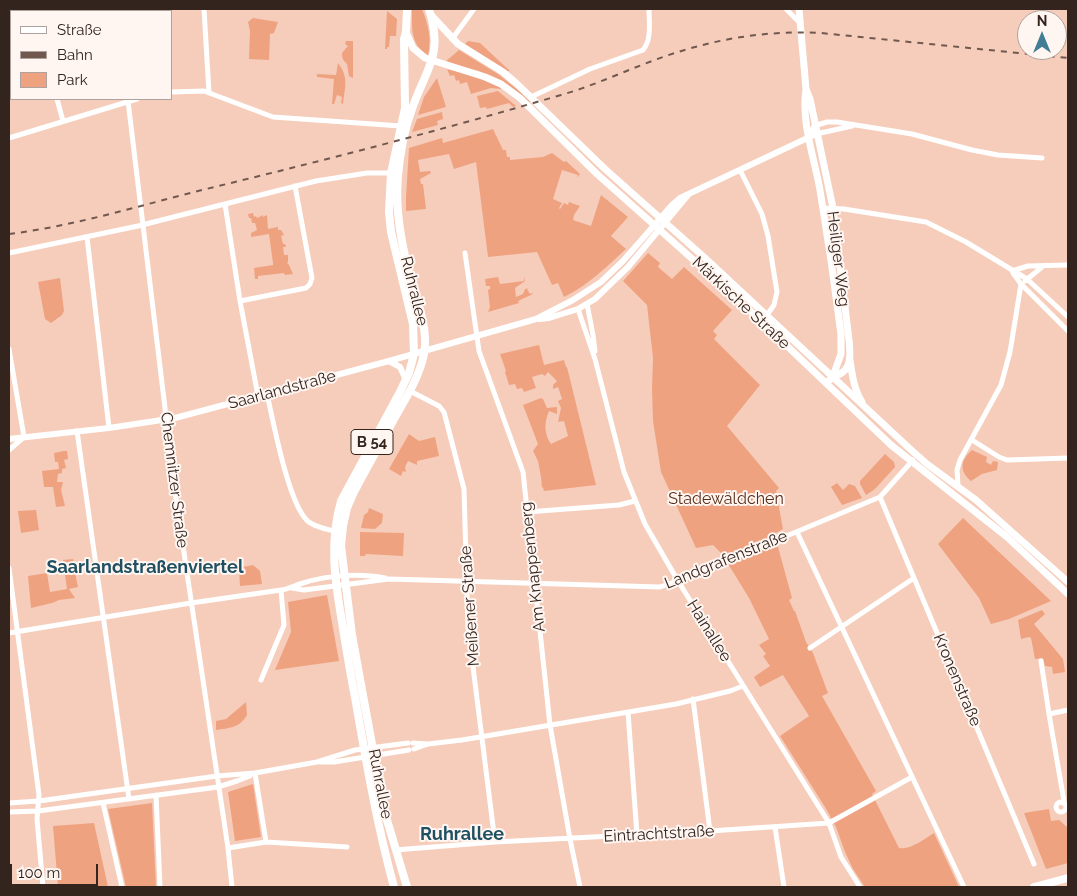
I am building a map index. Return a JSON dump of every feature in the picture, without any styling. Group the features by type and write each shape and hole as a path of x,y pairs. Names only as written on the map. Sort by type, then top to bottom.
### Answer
{"main road":[{"name":"Ruhrallee","path":"394,887 383,844 364,749 334,577 333,545 334,531 341,501 406,380 414,354 413,324 391,232 389,200 391,173 402,126 405,97 404,39 407,9"},
{"name":"Heiliger Weg","path":"799,9 808,137 822,208 841,334 841,354 833,376"},
{"name":"Ruhrallee","path":"407,887 384,810 352,635 341,546 342,529 348,508 364,472 410,390 425,351 423,321 400,236 397,196 400,158 407,127 412,109 432,61 436,41 430,12"},
{"name":"Märkische Straße","path":"430,12 452,39 503,72 605,169 917,455 976,500 1068,582"},
{"name":"Märkische Straße","path":"406,32 413,48 421,55 432,61 485,76 509,90 543,120 596,174 744,305 857,414 911,463 1007,537 1068,594"},
{"name":"Heiliger Weg","path":"806,88 833,208 849,340 850,356 845,371 833,376 826,383"},
{"path":"850,356 853,379 858,396 865,407"},
{"path":"352,681 360,680"},
{"path":"383,844 395,850"},
{"path":"1034,887 1068,878"}],"street":[{"path":"204,9 209,93"},
{"path":"452,39 474,9"},
{"path":"530,97 590,69 643,50 647,45 649,9"},
{"path":"786,9 801,24"},
{"path":"172,92 187,90 209,93 272,117 402,126"},
{"path":"58,100 62,118"},
{"path":"9,138 62,118 129,100"},
{"name":"Chemnitzer Straße","path":"133,100 166,432 228,848 232,887"},
{"path":"808,137 814,126 829,122 912,134 998,155 1042,158"},
{"path":"658,228 689,194 808,137 855,126"},
{"path":"740,170 762,214 768,236 776,292 774,305 767,316"},
{"path":"9,253 144,225 295,186 366,173 391,173"},
{"path":"240,301 306,288 310,284 312,278 295,186"},
{"path":"225,204 240,301 258,396"},
{"path":"822,208 890,215 926,222 977,248 1027,279 1068,317"},
{"name":"Saarlandstraße","path":"9,439 165,420 390,361 536,319 581,296 601,282 658,228"},
{"name":"Saarlandstraße","path":"536,319 549,318 578,309 587,304 609,286 658,228"},
{"path":"87,238 109,428"},
{"name":"Am Knappenberg","path":"465,253 479,351 523,472 550,725 580,887"},
{"path":"1012,271 1028,266 1068,265"},
{"path":"958,486 957,470 960,460 1002,385 1007,369 1021,284 1036,270 1044,266"},
{"path":"1012,271 1021,284 1068,331"},
{"path":"578,309 581,296"},
{"name":"Hainallee","path":"581,296 587,304 595,359"},
{"name":"Hainallee","path":"578,309 595,359 622,467 647,528 829,823 841,857 860,887"},
{"path":"9,349 24,437 9,450"},
{"path":"390,361 400,367 406,380"},
{"name":"Meißener Straße","path":"410,390 439,406 445,414 464,489 468,627 495,842"},
{"path":"267,394 286,474 296,503 309,523 334,531"},
{"path":"77,431 129,799"},
{"path":"972,440 999,457 1008,460 1068,458"},
{"name":"Landgrafenstraße","path":"292,588 304,590 389,579 660,588 880,497 917,455"},
{"name":"Kronenstraße","path":"880,497 1034,864"},
{"path":"527,512 619,505 635,501"},
{"path":"797,532 964,887"},
{"path":"9,568 39,802 43,887"},
{"name":"Landgrafenstraße","path":"9,633 281,590 303,583 334,577 372,575 389,579"},
{"path":"810,648 914,578"},
{"path":"261,680 284,625 281,590"},
{"path":"1040,661 1063,803"},
{"path":"9,803 39,802 217,776 254,773 317,762 334,762 366,757 374,752 410,743 428,744 482,737 676,704 730,692 743,686"},
{"path":"693,699 710,831"},
{"path":"1049,714 1068,710"},
{"path":"628,712 637,835"},
{"path":"317,762 332,756 364,749 374,752 411,750 428,744"},
{"path":"9,812 38,811 218,786 237,781 254,773"},
{"path":"254,773 266,842"},
{"name":"Eintrachtstraße","path":"395,850 495,842 829,823 912,777"},
{"path":"156,795 160,887"},
{"path":"103,802 122,887"},
{"path":"776,827 784,887"},
{"path":"228,848 266,842 347,847"}],"green space":[{"path":"412,9 422,9 428,26 428,55 422,51 415,41 412,29"},
{"path":"387,11 397,19 396,36 390,36 389,47 385,49"},
{"path":"253,18 278,22 274,33 270,34 269,60 249,59 250,31 248,22"},
{"path":"346,41 353,41 353,78 349,76 347,64 342,57 342,53 348,46 345,44"},
{"path":"468,41 480,43 510,71 507,71 465,44"},
{"path":"459,50 498,74 532,101 528,102 492,77 479,71 445,62"},
{"path":"338,63 345,78 343,104 341,103 342,97 337,95 334,104 332,104 334,79 317,77 317,74 336,75"},
{"path":"447,69 482,78 501,89 491,88 471,94 467,82 460,84 459,80 456,81 454,75 450,76"},
{"path":"437,78 446,107 418,115 424,97"},
{"path":"498,91 516,106 513,107 509,103 487,109 486,107 480,108 477,96"},
{"path":"442,112 443,119 437,121 438,125 412,132 417,119"},
{"path":"493,129 510,160 543,157 552,153 564,162 566,161 580,174 577,178 578,175 562,170 553,199 562,203 560,209 564,203 568,205 569,202 580,206 573,220 591,226 601,195 628,217 611,236 626,249 590,281 564,297 558,283 552,285 537,252 488,257 476,162 454,169 449,154 418,160 420,172 430,171 431,173 420,179 421,184 423,184 426,209 406,211 409,148 442,138 443,143"},
{"path":"253,213 254,217 256,216 257,218 267,215 268,229 278,227 278,230 281,230 284,235 281,236 283,244 286,247 283,247 284,255 288,255 287,263 293,274 285,275 284,273 258,276 258,279 255,279 254,268 273,265 273,263 269,234 251,237 251,233 257,230 255,223 252,223 248,214"},
{"name":"Stadewäldchen","path":"648,253 660,263 658,267 672,279 684,267 732,310 713,331 717,335 714,339 760,385 727,426 779,488 776,491 783,529 776,533 778,547 792,598 789,600 806,642 813,653 828,693 822,696 876,791 872,794 899,848 913,846 934,833 959,887 865,887 853,869 836,827 825,807 780,736 809,716 783,675 760,687 754,677 770,666 763,656 766,654 759,645 769,639 749,598 722,554 713,545 696,548 661,472 653,421 653,358 647,305 623,281"},
{"path":"498,277 500,284 524,281 525,277 525,281 515,288 516,297 523,294 525,289 529,288 527,289 530,294 533,294 518,301 519,303 488,312 490,307 488,290 490,286 486,286 485,279"},
{"path":"60,278 64,311 62,315 51,323 45,319 38,282"},
{"path":"539,345 544,365 564,360 567,367 596,485 544,491 542,488 538,461 533,451 538,444 523,405 541,398 547,408 557,407 557,414 549,411 547,415 547,436 551,444 568,436 564,421 558,422 561,408 558,401 562,399 558,387 553,389 553,385 557,381 548,372 545,376 542,374 532,377 536,388 524,392 522,388 517,389 515,384 509,385 500,354"},
{"path":"409,434 419,441 435,437 439,456 417,461 417,465 408,461 405,467 406,472 403,471 401,476 389,469"},
{"path":"972,450 987,457 986,462 991,465 993,461 998,462 997,470 982,474 971,481 964,473 963,462"},
{"path":"67,451 68,459 64,460 66,468 62,469 62,473 58,474 57,482 63,482 61,490 65,506 56,507 53,487 44,487 42,471 59,469 58,462 55,462 54,453"},
{"path":"885,454 894,462 895,467 875,489 866,495 860,481"},
{"path":"837,483 843,490 849,484 855,486 862,498 842,505 831,487"},
{"path":"369,508 383,514 382,523 375,529 361,528 364,515 368,512"},
{"path":"36,510 39,530 21,533 18,511"},
{"path":"963,518 1051,601 1009,619 991,624 979,598 938,544"},
{"path":"360,532 404,533 403,556 366,554 365,556 360,556"},
{"path":"73,559 74,563 70,565 71,573 75,573 78,587 69,589 75,598 59,600 31,608 28,576 47,573 50,592 67,589 63,560"},
{"path":"253,565 260,571 262,584 240,586 239,571 243,567"},
{"path":"327,595 339,661 275,670 291,632 288,602"},
{"path":"1042,610 1045,614 1034,624 1063,659 1065,672 1053,674 1052,667 1045,666 1043,658 1035,659 1031,638 1021,639 1018,620"},
{"path":"246,702 247,715 241,723 234,727 216,730 216,721 226,719"},
{"path":"253,784 261,837 235,841 228,792"},
{"path":"152,803 156,887 126,887 108,809"},
{"path":"1049,809 1051,821 1059,820 1068,827 1068,863 1046,869 1024,813"},
{"path":"94,823 108,887 58,887 53,826"}],"railway":[{"path":"9,234 58,226 106,215 427,133 574,91 682,51 741,37 781,33 821,33 1068,58"}],"district":[{"name":"Saarlandstraßenviertel","path":"145,568"},
{"name":"Ruhrallee","path":"462,835"}]}
